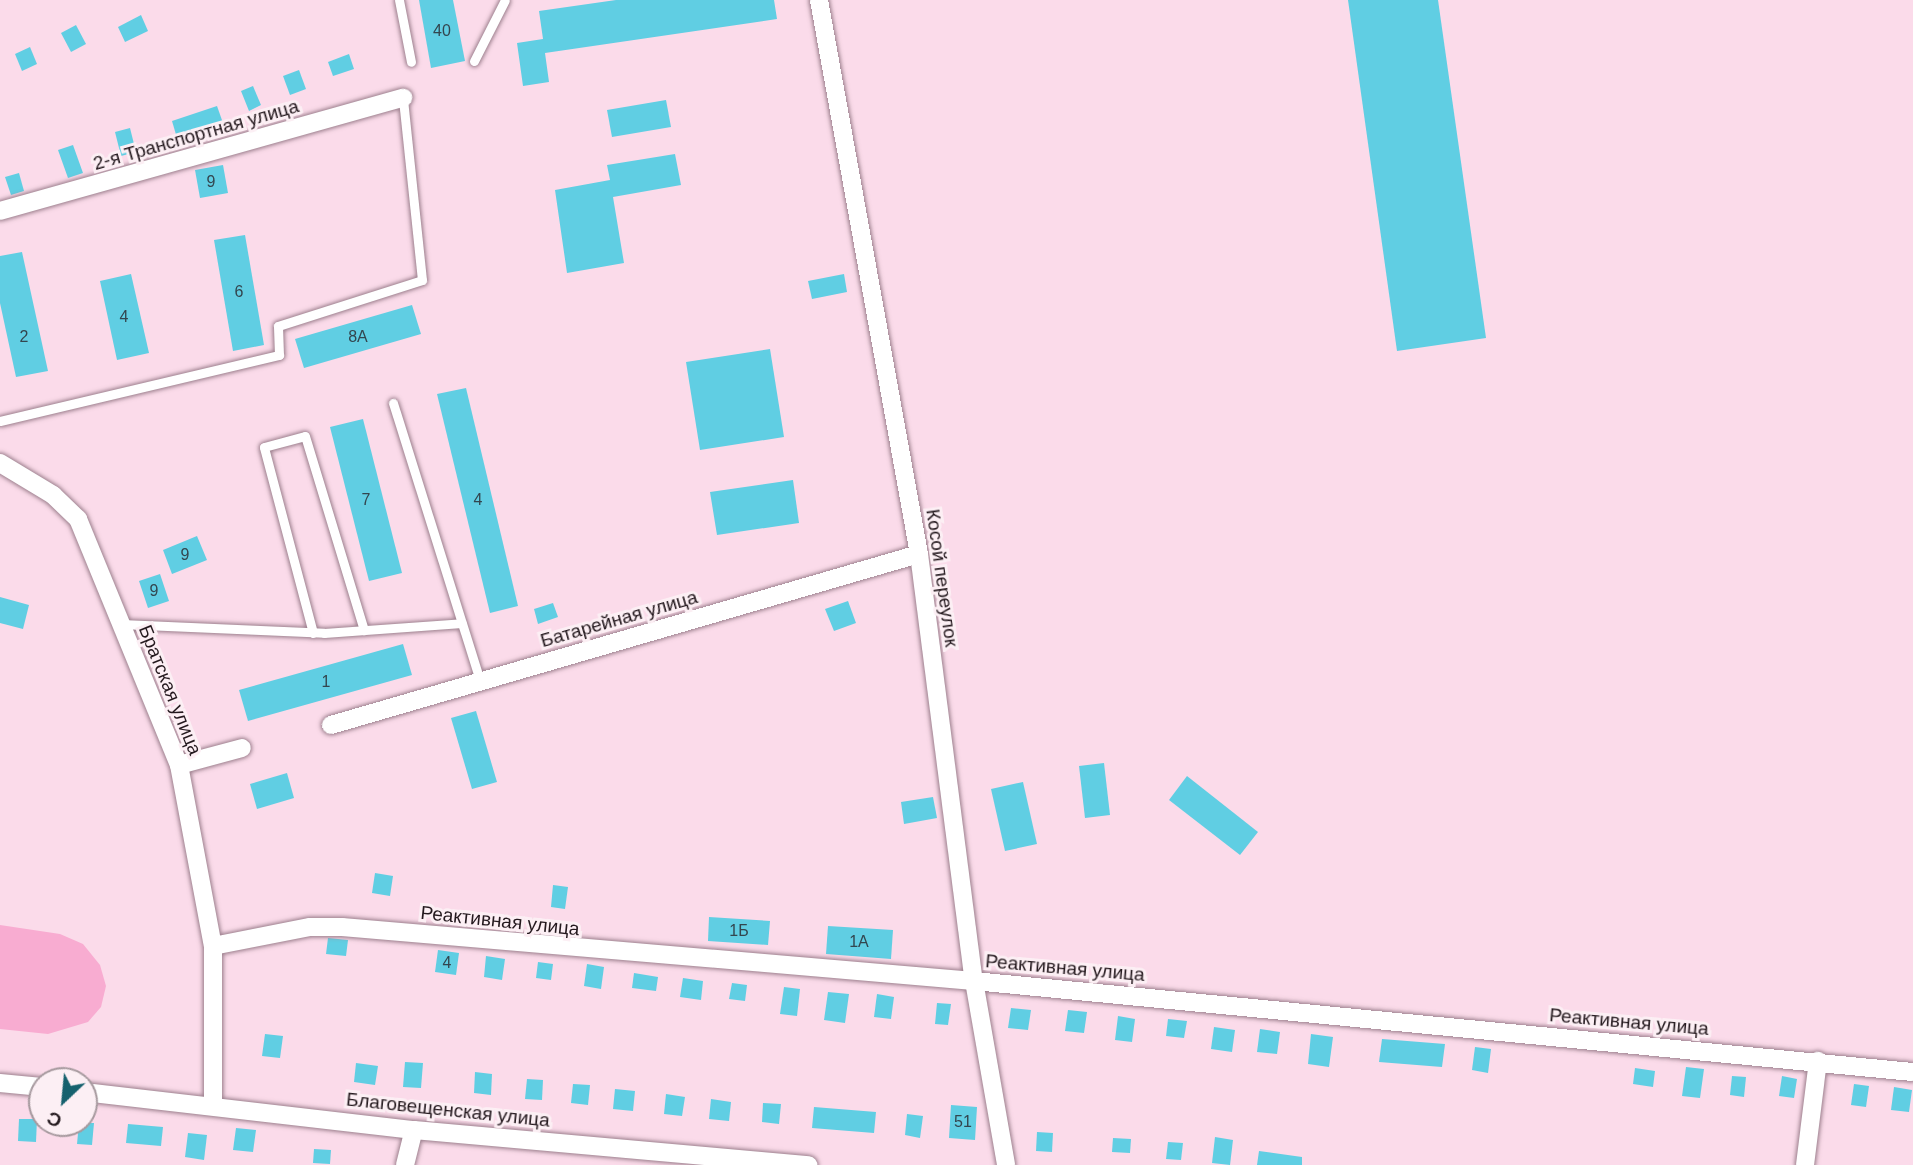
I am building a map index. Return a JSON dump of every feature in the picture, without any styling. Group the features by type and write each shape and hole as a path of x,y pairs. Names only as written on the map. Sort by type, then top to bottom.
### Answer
{"street":[{"name":"Косой переулок","path":"819,0 919,554 974,981 1006,1165"},
{"name":"2-я Транспортная улица","path":"0,211 403,98"},
{"name":"Братская улица","path":"0,463 53,495 78,519 179,765 213,946 213,1105"},
{"name":"Батарейная улица","path":"331,725 919,554"},
{"path":"179,765 242,748"},
{"name":"Реактивная улица","path":"213,946 310,927 342,927 974,981 1913,1072"},
{"path":"1805,1165 1818,1061"},
{"path":"0,1083 28,1086"},
{"name":"Благовещенская улица","path":"98,1093 414,1129 808,1165"},
{"path":"405,1165 414,1129"}],"lane":[{"path":"399,0 411,62"},
{"path":"474,61 505,0"},
{"path":"0,421 279,355 278,326 422,281 403,98"},
{"path":"393,403 480,681"},
{"path":"313,633 264,447 304,436 364,630"},
{"path":"121,624 313,633 462,624"}],"shaded area":[{"path":"0,925 60,934 83,944 100,965 106,986 101,1007 88,1022 48,1034 0,1029"}],"building":[{"path":"419,0 453,0 465,61 431,68"},
{"path":"616,0 774,0 777,19 545,53 549,82 523,86 517,43 543,39 539,11"},
{"path":"1348,0 1438,0 1486,338 1397,351"},
{"path":"141,15 148,31 125,42 118,27"},
{"path":"76,25 86,44 71,52 61,33"},
{"path":"30,47 37,64 22,71 15,54"},
{"path":"349,54 354,69 333,76 328,62"},
{"path":"299,70 306,89 290,95 283,76"},
{"path":"253,86 261,105 249,111 241,91"},
{"path":"666,100 671,127 612,137 607,110"},
{"path":"217,106 223,123 177,138 172,121"},
{"path":"130,128 136,152 121,156 115,132"},
{"path":"73,145 83,173 68,178 58,150"},
{"path":"675,154 681,185 613,197 624,263 567,273 555,190 610,180 607,165"},
{"path":"223,165 228,193 200,198 195,170"},
{"path":"19,173 24,191 11,195 5,177"},
{"path":"245,235 264,345 233,351 214,240"},
{"path":"22,252 48,371 16,377 0,303 0,256"},
{"path":"131,274 149,353 117,360 100,281"},
{"path":"844,274 847,292 812,299 808,281"},
{"path":"412,305 421,334 304,368 295,339"},
{"path":"770,349 784,437 700,450 686,362"},
{"path":"466,388 518,606 490,613 437,394"},
{"path":"363,419 402,573 369,581 330,427"},
{"path":"793,480 799,523 717,535 710,492"},
{"path":"197,536 207,560 172,574 163,550"},
{"path":"160,574 169,601 148,608 139,581"},
{"path":"0,597 29,605 23,629 0,623"},
{"path":"848,601 856,623 834,631 825,609"},
{"path":"553,603 558,617 538,624 534,609"},
{"path":"403,644 412,675 248,721 239,690"},
{"path":"476,711 497,782 472,789 451,718"},
{"path":"1104,763 1110,815 1085,818 1079,766"},
{"path":"287,773 294,798 257,809 250,784"},
{"path":"1187,776 1258,832 1240,855 1169,800"},
{"path":"1023,782 1037,844 1005,851 991,789"},
{"path":"933,797 937,818 904,824 901,802"},
{"path":"375,873 393,876 390,896 372,893"},
{"path":"553,885 568,887 565,909 551,907"},
{"path":"709,917 770,921 768,945 708,941"},
{"path":"828,926 893,930 891,959 826,954"},
{"path":"328,938 348,940 346,956 326,954"},
{"path":"438,950 459,953 456,975 435,972"},
{"path":"486,956 505,959 502,980 484,977"},
{"path":"538,962 553,964 551,980 536,978"},
{"path":"587,964 604,967 601,989 584,986"},
{"path":"634,973 658,977 656,991 632,988"},
{"path":"683,978 703,981 701,1000 680,997"},
{"path":"732,983 747,985 745,1001 729,999"},
{"path":"784,987 800,989 797,1016 780,1014"},
{"path":"828,992 849,994 845,1023 824,1020"},
{"path":"877,994 894,997 891,1019 874,1017"},
{"path":"937,1003 951,1004 948,1025 935,1024"},
{"path":"1011,1008 1031,1010 1028,1030 1008,1028"},
{"path":"1068,1010 1087,1012 1084,1033 1065,1031"},
{"path":"1118,1016 1135,1019 1132,1042 1115,1040"},
{"path":"1168,1019 1187,1021 1184,1038 1166,1036"},
{"path":"1214,1027 1235,1030 1232,1052 1211,1049"},
{"path":"1260,1029 1280,1032 1277,1054 1257,1052"},
{"path":"265,1034 283,1036 280,1058 262,1056"},
{"path":"1311,1034 1333,1037 1329,1067 1308,1064"},
{"path":"1382,1039 1445,1044 1442,1067 1379,1062"},
{"path":"1475,1047 1491,1049 1488,1073 1472,1070"},
{"path":"405,1062 423,1063 421,1088 403,1087"},
{"path":"356,1063 378,1066 375,1085 354,1082"},
{"path":"1686,1067 1704,1069 1700,1098 1682,1096"},
{"path":"1635,1068 1655,1071 1653,1087 1633,1084"},
{"path":"475,1072 492,1074 491,1095 474,1093"},
{"path":"1732,1076 1746,1077 1744,1097 1730,1095"},
{"path":"1782,1076 1797,1079 1794,1098 1779,1096"},
{"path":"527,1079 543,1080 542,1100 525,1099"},
{"path":"573,1084 590,1085 588,1105 571,1103"},
{"path":"1854,1084 1869,1086 1866,1107 1851,1105"},
{"path":"1894,1087 1912,1090 1909,1112 1891,1110"},
{"path":"615,1089 635,1091 633,1111 613,1109"},
{"path":"666,1094 685,1097 682,1116 664,1114"},
{"path":"711,1099 731,1102 729,1121 709,1119"},
{"path":"763,1103 781,1104 779,1124 762,1122"},
{"path":"951,1105 977,1107 975,1140 949,1138"},
{"path":"814,1107 876,1112 874,1133 812,1128"},
{"path":"907,1114 923,1116 920,1138 905,1135"},
{"path":"19,1119 28,1119 28,1137 36,1137 36,1142 18,1141"},
{"path":"128,1124 163,1127 161,1146 126,1143"},
{"path":"236,1128 256,1130 253,1152 233,1150"},
{"path":"1037,1132 1053,1133 1052,1152 1036,1151"},
{"path":"188,1133 207,1135 204,1160 185,1157"},
{"path":"78,1137 93,1137 92,1145 77,1144"},
{"path":"1215,1137 1233,1140 1230,1165 1212,1163"},
{"path":"1113,1138 1131,1139 1130,1153 1112,1152"},
{"path":"1168,1142 1183,1143 1181,1160 1166,1159"},
{"path":"314,1149 331,1150 330,1164 313,1163"},
{"path":"1259,1151 1302,1157 1302,1165 1257,1165"}]}
